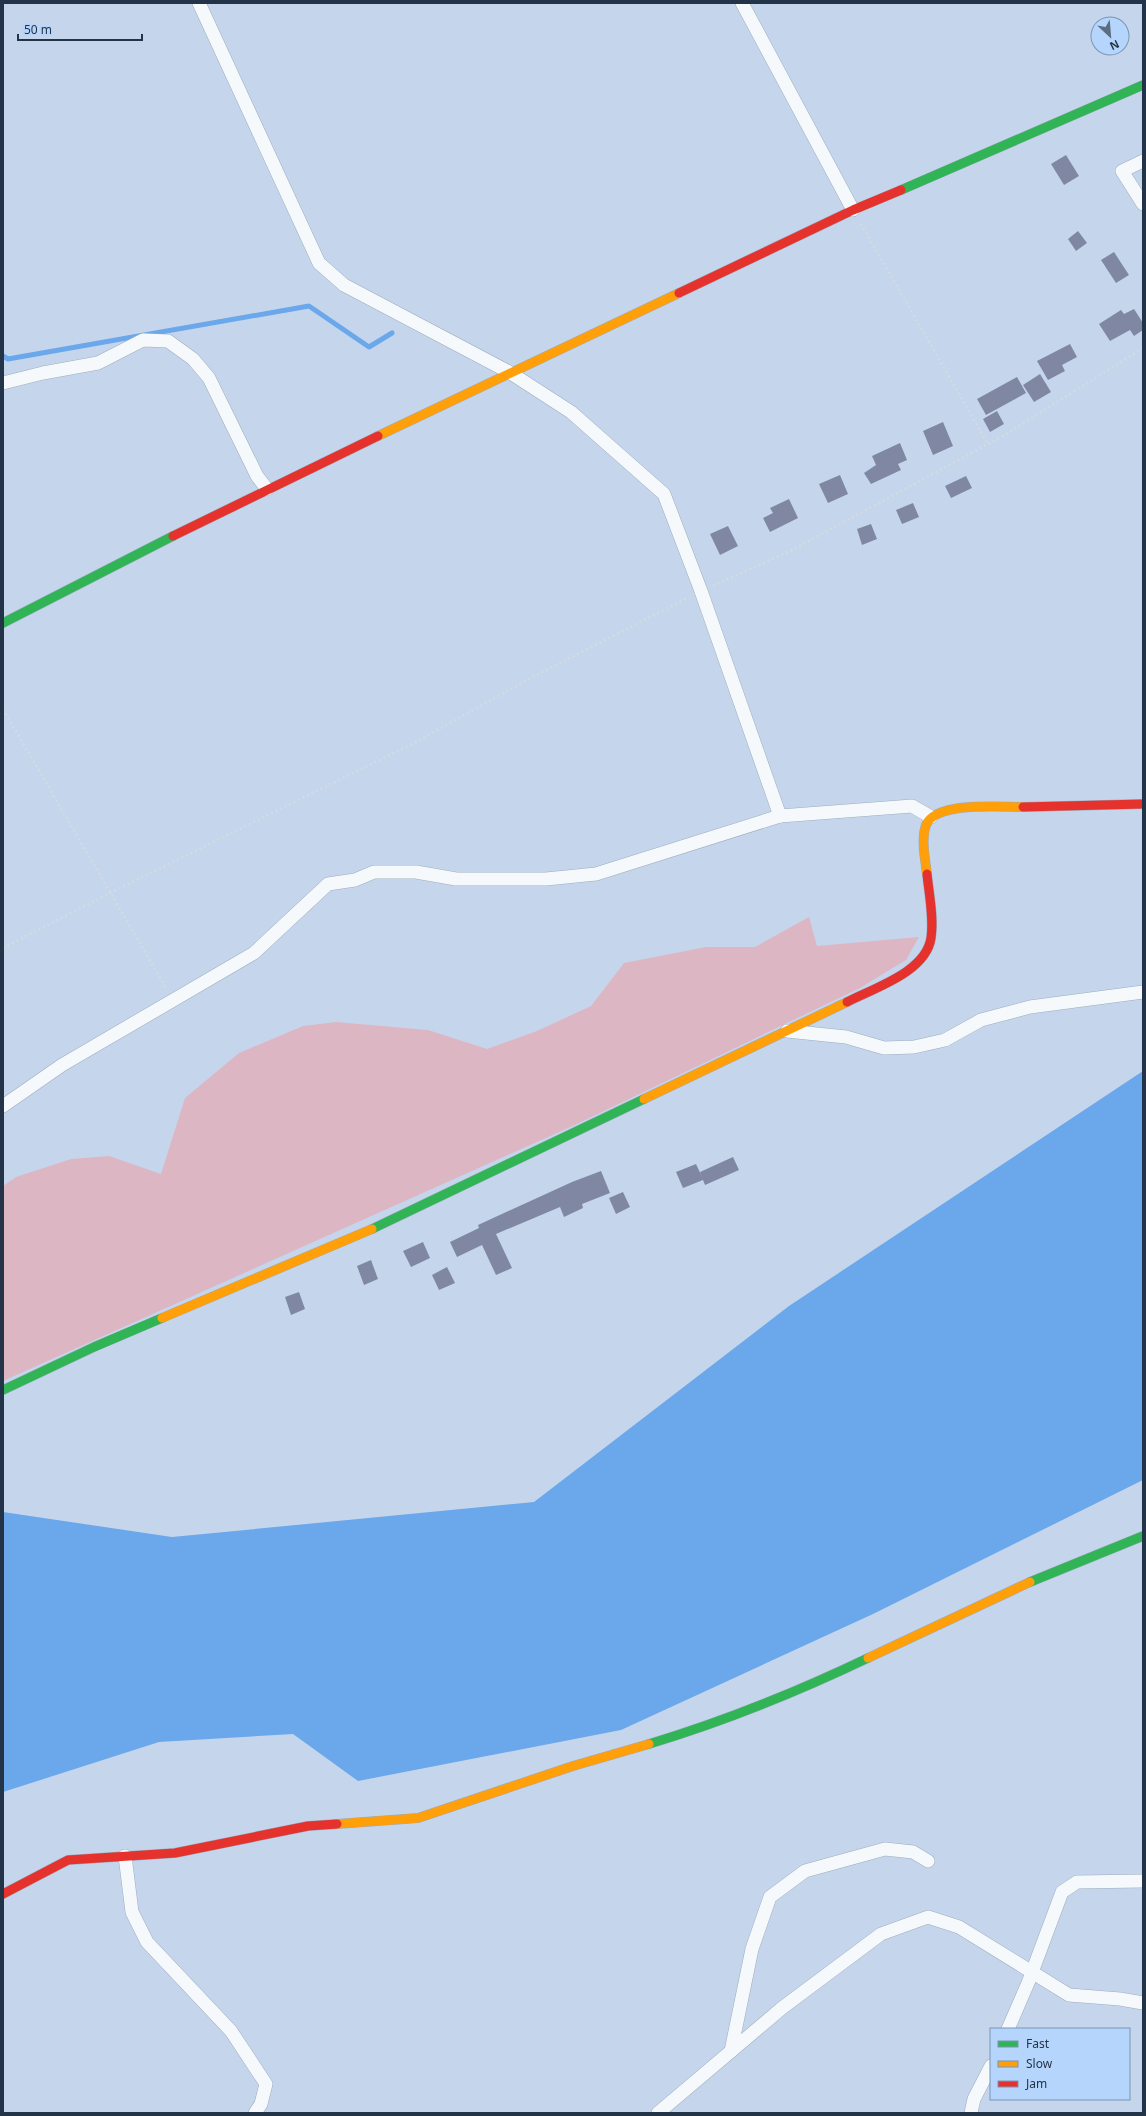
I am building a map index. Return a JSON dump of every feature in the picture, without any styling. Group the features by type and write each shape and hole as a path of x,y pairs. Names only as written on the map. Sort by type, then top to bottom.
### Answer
{"main road":[{"path":"3,623 267,489 509,372 853,210 1143,85"},
{"path":"3,1390 94,1347 379,1226 900,976 927,952 934,930 924,844 926,827 931,817 941,812 972,808 1143,804"},
{"path":"3,1894 68,1860 175,1853 308,1826 418,1818 573,1766 691,1731 839,1672 1022,1586 1143,1536"}],"street":[{"path":"199,3 319,263 344,285 509,372 571,412 664,494 701,591 780,816"},
{"path":"742,3 853,210"},
{"path":"1143,161 1122,171 1143,204"},
{"path":"3,383 43,373 98,363 143,340 168,340 193,359 209,378 257,476 267,489"},
{"path":"3,1106 62,1065 254,953 328,884 355,880 374,872 416,872 456,879 546,879 596,874 780,816 912,806 931,817"},
{"path":"787,1031 846,1038 884,1048 914,1047 945,1040 981,1020 1030,1007 1143,992"},
{"path":"731,2051 752,1949 770,1897 806,1872 885,1849 912,1852 928,1861"},
{"path":"125,1856 132,1912 147,1942 230,2031 266,2084 261,2104 255,2113"},
{"path":"1008,2028 1032,1972 1062,1892 1078,1882 1143,1881"},
{"path":"658,2113 782,2008 881,1934 928,1917 959,1927 1069,1995 1120,1999 1143,2003"},
{"path":"971,2113 974,2100 990,2068"}],"path":[{"path":"853,210 988,444"},
{"path":"3,948 110,893 414,743 527,680 701,591 792,550 988,444 1143,348"},
{"path":"3,709 174,1000"}],"shaded area":[{"path":"809,917 817,946 919,937 906,960 860,988 577,1124 3,1381 3,1186 16,1177 71,1159 109,1156 161,1174 185,1098 239,1053 303,1026 336,1022 428,1030 487,1049 537,1031 591,1006 624,963 706,947 755,947"}],"water":[{"path":"1143,1071 1143,1480 873,1614 621,1730 358,1781 293,1734 159,1742 3,1792 3,1512 172,1537 534,1502 789,1306"}],"building":[{"path":"1066,155 1079,176 1064,185 1051,164"},
{"path":"1078,231 1087,243 1076,251 1068,239"},
{"path":"1114,252 1129,275 1116,283 1101,260"},
{"path":"1134,309 1143,323 1143,330 1134,336 1130,330 1110,341 1099,324 1121,310 1124,314"},
{"path":"1070,344 1077,357 1062,365 1065,371 1048,380 1037,361"},
{"path":"1040,374 1051,392 1034,402 1023,385"},
{"path":"1017,377 1026,393 986,415 977,399"},
{"path":"997,411 1004,424 990,432 983,419"},
{"path":"943,422 953,446 933,455 923,431"},
{"path":"900,443 907,460 898,464 901,470 871,484 864,473 876,465 872,456"},
{"path":"840,475 848,494 828,503 819,484"},
{"path":"966,476 972,488 951,498 945,486"},
{"path":"789,499 798,518 770,532 763,518 773,513 770,508"},
{"path":"913,503 919,517 902,524 896,510"},
{"path":"871,524 877,539 862,545 857,529"},
{"path":"728,526 738,546 720,555 710,534"},
{"path":"733,1157 739,1170 705,1185 703,1180 683,1188 676,1172 696,1164 703,1179 700,1172"},
{"path":"601,1171 610,1193 582,1204 583,1208 564,1217 560,1207 496,1234 512,1268 496,1275 482,1245 457,1257 450,1242 479,1228 478,1225 572,1182"},
{"path":"623,1192 630,1207 616,1214 609,1198"},
{"path":"423,1242 430,1258 411,1267 403,1251"},
{"path":"371,1260 378,1279 364,1285 357,1266"},
{"path":"447,1267 455,1283 439,1290 432,1275"},
{"path":"299,1292 305,1309 291,1315 285,1297"}],"waterway":[{"path":"3,356 8,359 309,306 369,347 392,333"}],"traffic: fast":[{"path":"901,190 1143,85"},
{"path":"3,623 173,536"},
{"path":"372,1229 644,1099"},
{"path":"3,1390 94,1347 162,1318"},
{"path":"1030,1582 1143,1536"},
{"path":"649,1744 704,1726 760,1705 868,1658"}],"traffic: slow":[{"path":"378,436 679,293"},
{"path":"927,874 924,836 926,825 932,817 942,812 970,807 1023,807"},
{"path":"644,1099 847,1002"},
{"path":"162,1318 372,1229"},
{"path":"868,1658 1030,1582"},
{"path":"337,1824 418,1818 573,1766 649,1744"}],"traffic: jam":[{"path":"679,293 853,210 901,190"},
{"path":"173,536 378,436"},
{"path":"1023,807 1143,804"},
{"path":"847,1002 897,978 920,960 927,950 932,930 927,874"},
{"path":"3,1894 68,1860 175,1853 308,1826 337,1824"}]}
